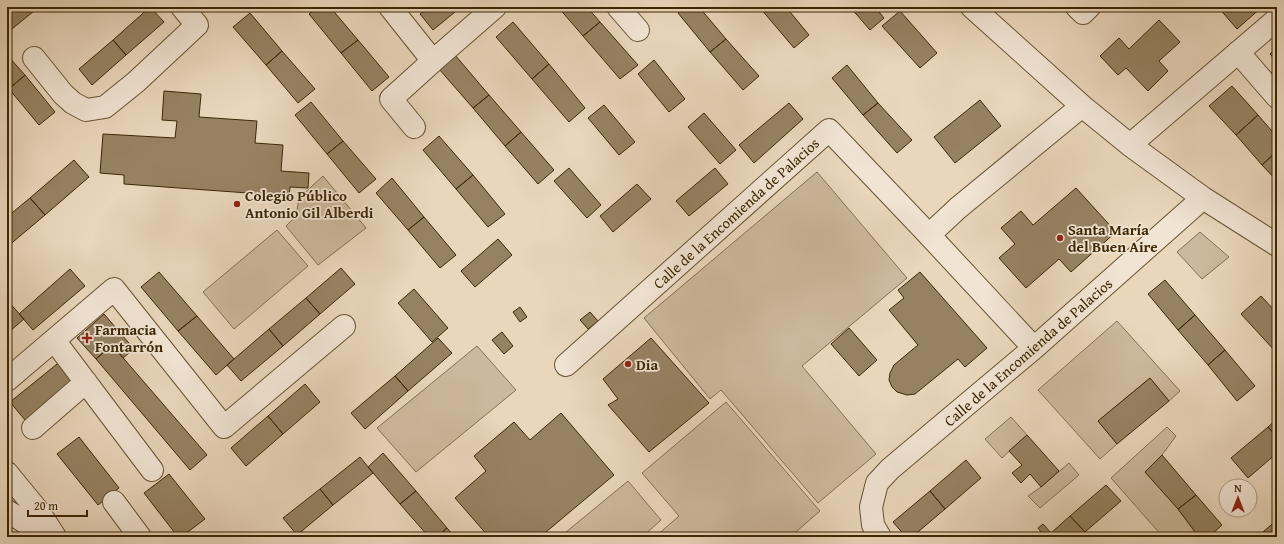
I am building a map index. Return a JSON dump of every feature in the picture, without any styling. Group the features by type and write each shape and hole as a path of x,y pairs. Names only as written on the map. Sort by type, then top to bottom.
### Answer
{"street":[{"path":"34,58 63,94 73,103 86,110 105,107 136,82 198,25 182,7"},
{"path":"390,7 433,61"},
{"path":"414,127 391,99 495,7"},
{"path":"618,7 638,30"},
{"path":"972,7 1082,106 1130,145 1203,198 1277,245"},
{"path":"1077,7 1083,13 1089,7"},
{"path":"1130,145 1277,18"},
{"path":"1238,52 1277,97"},
{"path":"1034,348 928,235 958,208 1082,106"},
{"name":"Calle de la Encomienda de Palacios","path":"566,365 829,130 928,235"},
{"name":"Calle de la Encomienda de Palacios","path":"880,537 873,525 871,507 877,483 890,469 1034,348 1203,198"},
{"path":"8,378 114,289 224,427 344,326"},
{"path":"54,340 152,470"},
{"path":"33,428 86,382"},
{"path":"7,473 39,512 55,537"},
{"path":"114,502 140,537"},
{"path":"7,511 49,537"}],"shaded area":[{"path":"817,172 907,278 802,366 876,454 818,503 721,390 710,399 644,318"},
{"path":"323,176 366,228 318,265 286,226 296,216 299,198"},
{"path":"277,230 308,266 234,329 203,292"},
{"path":"1200,232 1229,257 1202,279 1177,252"},
{"path":"1117,321 1180,391 1169,401 1150,378 1098,421 1117,444 1100,459 1038,390"},
{"path":"477,346 516,390 416,472 377,428"},
{"path":"726,402 820,511 790,537 655,537 679,516 642,473"},
{"path":"1011,417 1027,435 1002,458 985,439"},
{"path":"1167,427 1176,436 1162,455 1145,472 1178,509 1197,535 1194,537 1163,537 1111,478"},
{"path":"1069,463 1079,475 1040,508 1028,496"},
{"path":"628,481 661,520 642,537 560,537"}],"building":[{"path":"7,7 31,7 34,11 7,33"},
{"path":"150,7 164,22 126,55 113,40"},
{"path":"318,7 330,7 358,40 341,53 309,14"},
{"path":"429,7 461,7 433,30 420,14"},
{"path":"558,7 587,7 600,22 583,36"},
{"path":"686,7 699,7 726,39 710,52 678,13"},
{"path":"762,7 786,7 809,35 794,48 761,9"},
{"path":"850,7 875,7 884,18 870,30"},
{"path":"1218,7 1262,7 1237,29"},
{"path":"900,11 937,53 920,68 882,26"},
{"path":"250,13 282,51 266,65 233,27"},
{"path":"1159,20 1180,42 1159,61 1168,71 1148,91 1126,68 1118,75 1100,56 1119,38 1129,49"},
{"path":"513,22 549,64 532,79 496,37"},
{"path":"600,22 638,65 620,79 583,36"},
{"path":"726,39 759,76 743,90 710,52"},
{"path":"113,40 126,55 92,85 79,69"},
{"path":"358,40 389,77 372,91 341,53"},
{"path":"1277,47 1277,62 1270,54"},
{"path":"282,51 315,89 298,103 266,65"},
{"path":"7,55 25,75 9,89 7,87"},
{"path":"455,55 489,95 473,108 439,69"},
{"path":"654,60 685,99 669,112 638,74"},
{"path":"549,64 585,108 569,122 532,79"},
{"path":"847,65 878,103 863,115 832,78"},
{"path":"25,75 55,112 39,125 9,89"},
{"path":"1232,86 1258,115 1236,135 1209,106"},
{"path":"164,91 201,94 199,117 257,121 255,143 283,145 281,171 309,173 308,188 290,187 289,196 124,184 124,175 100,173 103,134 175,138 177,121 162,120"},
{"path":"489,95 521,132 505,146 473,108"},
{"path":"980,100 1001,126 955,163 934,137"},
{"path":"311,102 343,141 327,154 295,115"},
{"path":"789,103 803,119 754,163 739,145"},
{"path":"878,103 912,140 897,153 863,115"},
{"path":"604,105 635,142 619,155 588,118"},
{"path":"704,113 736,150 720,164 688,127"},
{"path":"1258,115 1277,137 1277,151 1262,165 1236,135"},
{"path":"521,132 554,170 538,184 505,146"},
{"path":"439,136 473,175 456,189 423,150"},
{"path":"343,141 376,179 359,193 327,154"},
{"path":"1277,151 1277,181 1262,165"},
{"path":"74,160 89,177 45,215 30,198"},
{"path":"569,168 601,205 587,218 554,181"},
{"path":"715,168 728,184 689,216 676,201"},
{"path":"473,175 505,214 488,227 456,189"},
{"path":"392,178 424,217 408,230 376,193"},
{"path":"637,184 651,199 613,232 600,216"},
{"name":"Santa María del Buen Aire","path":"1076,188 1116,232 1071,272 1059,259 1026,288 999,258 1015,244 1001,228 1021,211 1033,225"},
{"path":"30,198 45,215 7,247 7,217"},
{"path":"424,217 456,255 440,268 408,230"},
{"path":"498,239 512,255 475,287 461,271"},
{"path":"341,268 355,284 320,314 306,298"},
{"path":"70,269 85,286 33,330 19,314"},
{"path":"159,272 197,316 178,331 141,287"},
{"path":"920,272 987,348 965,367 958,359 915,394 907,395 897,392 892,387 889,380 890,373 894,365 918,345 889,310 904,298 898,290"},
{"path":"1165,280 1195,315 1178,330 1148,294"},
{"path":"414,289 448,328 432,342 398,303"},
{"path":"1261,296 1277,313 1277,349 1275,351 1241,314"},
{"path":"306,298 320,314 283,346 269,329"},
{"path":"7,300 24,319 9,332 7,330"},
{"path":"520,307 527,317 520,322 513,312"},
{"path":"590,312 598,321 588,329 580,320"},
{"path":"104,314 134,349 123,358 112,345 96,359 77,338"},
{"path":"1195,315 1225,350 1208,365 1178,330"},
{"path":"197,316 234,359 216,375 178,331"},
{"path":"849,328 877,360 859,376 831,344"},
{"path":"269,329 283,346 241,381 227,365"},
{"path":"502,332 513,346 504,354 492,340"},
{"path":"438,338 452,353 408,391 395,376"},
{"path":"651,338 709,403 649,452 608,405 618,399 603,379"},
{"path":"112,345 207,455 190,470 96,359"},
{"path":"1225,350 1255,386 1237,401 1208,365"},
{"path":"62,360 77,378 25,420 10,402"},
{"path":"395,376 408,391 365,429 351,413"},
{"path":"1150,378 1169,401 1117,444 1098,421"},
{"path":"305,384 320,402 283,434 268,416"},
{"path":"561,413 614,475 540,537 489,537 455,498 486,471 474,456 514,422 530,440"},
{"path":"268,416 283,434 246,466 231,448"},
{"path":"1277,419 1277,437 1268,427"},
{"path":"1268,427 1277,437 1277,453 1248,478 1231,458"},
{"path":"1027,435 1059,471 1041,487 1030,474 1021,483 1012,473 1022,465 1009,451"},
{"path":"79,437 119,488 98,505 57,454"},
{"path":"383,453 416,491 400,504 368,467"},
{"path":"1162,455 1196,495 1178,509 1145,472"},
{"path":"360,457 373,473 333,505 320,489"},
{"path":"966,460 981,478 945,509 930,491"},
{"path":"169,474 205,519 181,537 178,537 144,493"},
{"path":"1106,485 1121,501 1085,532 1070,516"},
{"path":"320,489 333,505 297,535 283,518"},
{"path":"416,491 447,528 436,537 429,537 400,504"},
{"path":"930,491 945,509 912,537 906,537 893,522"},
{"path":"1196,495 1222,525 1209,537 1199,537 1178,509"},
{"path":"1070,516 1085,532 1079,537 1045,537 1038,528 1043,524 1051,533"},
{"path":"1277,520 1277,537 1257,537"},
{"path":"447,528 455,537 436,537"}],"place":[{"name":"Colegio Público Antonio Gil Alberdi","path":"237,204"},
{"name":"Santa María del Buen Aire","path":"1060,238"},
{"name":"Farmacia Fontarrón","path":"87,338"},
{"name":"Dia","path":"628,364"}]}
